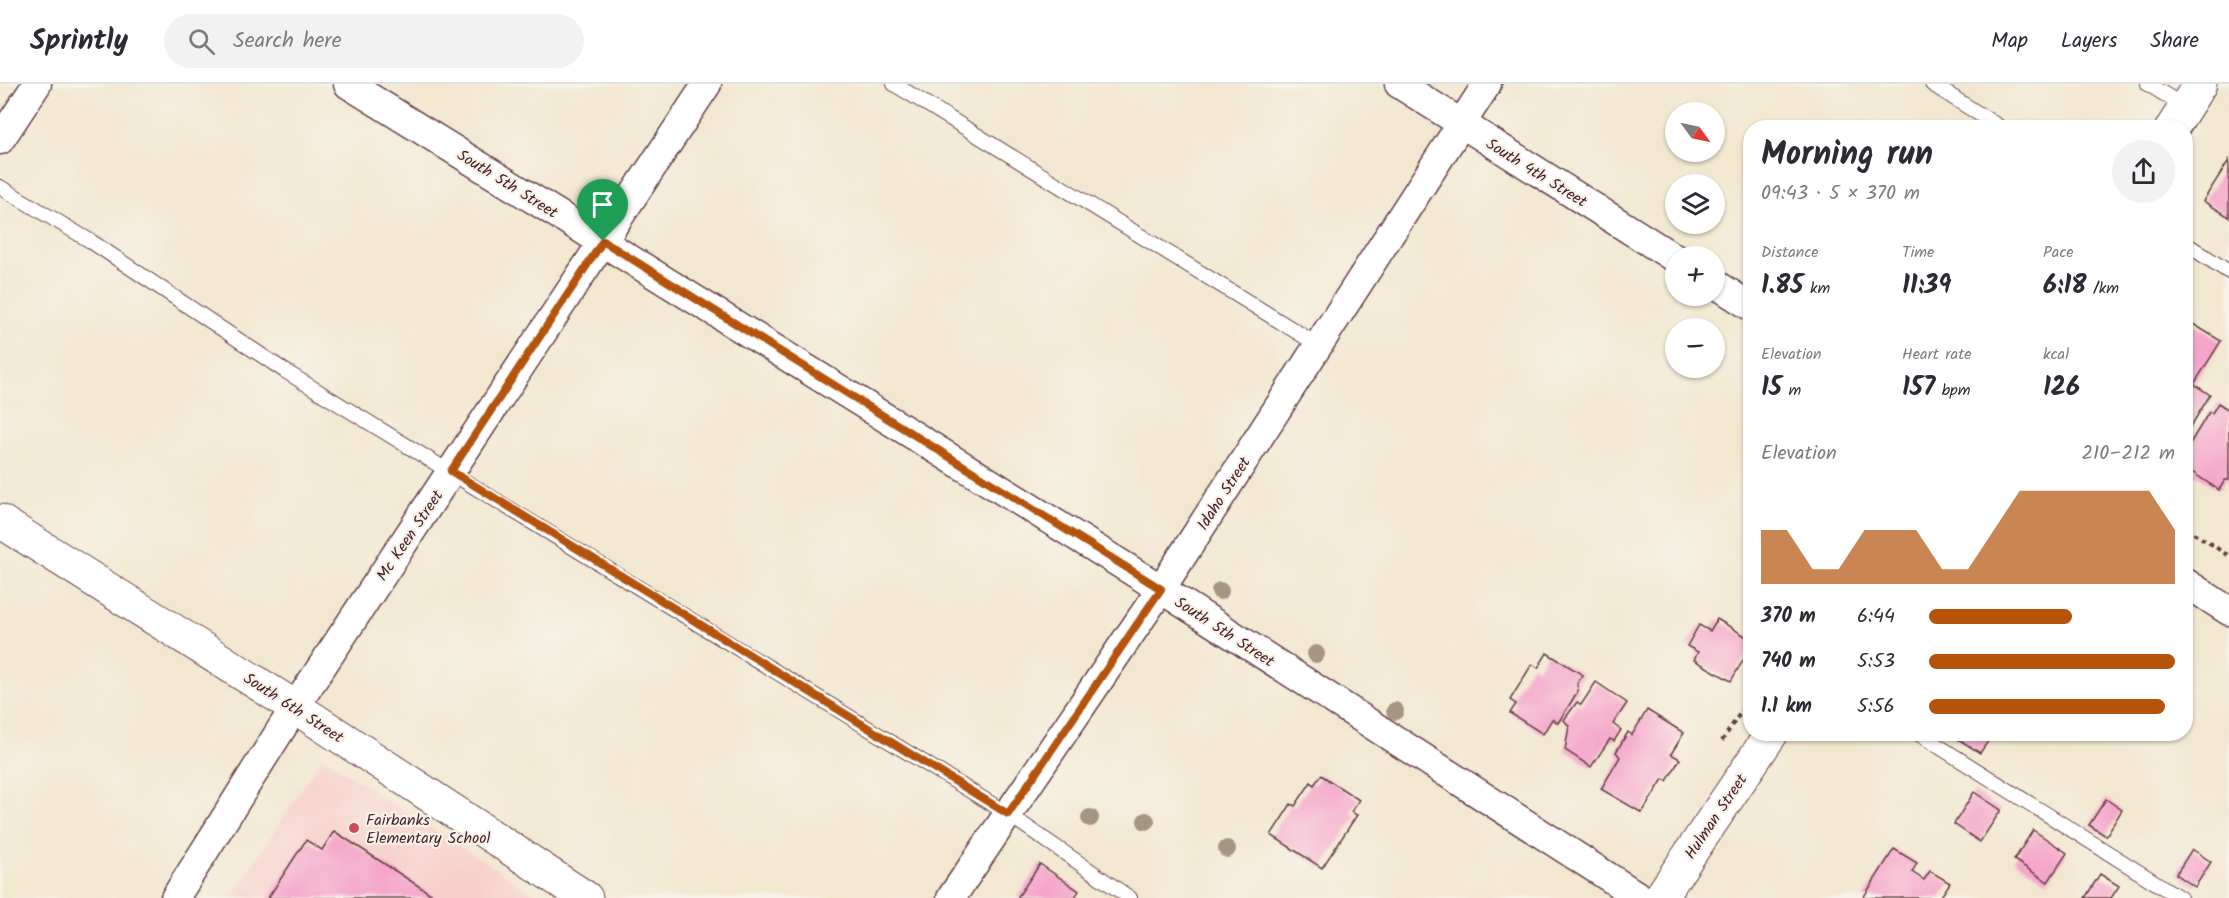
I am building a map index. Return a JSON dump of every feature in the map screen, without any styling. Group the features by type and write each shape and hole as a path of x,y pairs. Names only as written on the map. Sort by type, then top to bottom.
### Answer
{"street":[{"path":"0,140 37,84"},
{"name":"South 5th Street","path":"348,84 1161,589 1641,898"},
{"name":"Mc Keen Street","path":"175,898 295,707 707,84"},
{"name":"South 4th Street","path":"1399,84 1665,252"},
{"name":"Idaho Street","path":"951,898 1161,589 1487,84"},
{"path":"1725,290 1743,302"},
{"name":"South 6th Street","path":"0,521 295,707 586,898"},
{"path":"2193,588 2229,612"},
{"name":"Hulman Street","path":"1660,898 1766,741"}],"lane":[{"path":"894,84 1318,345"},
{"path":"1932,84 1988,120"},
{"path":"2148,84 2186,106"},
{"path":"0,187 92,242 285,371 1008,814 1130,898"},
{"path":"2193,249 2229,272"},
{"path":"1930,741 2180,898"}],"path":[{"path":"2193,533 2229,556"}],"shaded area":[{"name":"Fairbanks Elementary School","path":"322,757 541,898 231,898"}],"building":[{"path":"2229,160 2229,217 2203,201"},
{"path":"2193,324 2221,341 2194,384 2210,395 2193,423"},
{"path":"2218,403 2229,410 2229,480 2225,480 2219,490 2193,473 2193,438 2209,412 2212,413"},
{"path":"1717,619 1743,635 1743,660 1731,681 1694,660 1698,652 1687,646 1699,625 1710,631"},
{"path":"1547,653 1583,675 1577,684 1578,691 1558,723 1552,719 1543,734 1510,713 1516,704 1510,700 1532,664 1538,668"},
{"path":"1596,682 1627,703 1613,724 1621,730 1614,741 1610,739 1591,767 1565,750 1569,726 1564,720 1577,702 1581,705"},
{"path":"1647,710 1684,733 1671,754 1680,759 1667,781 1663,779 1642,813 1601,789 1620,757 1616,752 1628,732 1632,735"},
{"path":"1961,741 1988,741 1980,753"},
{"path":"1321,775 1359,800 1351,812 1357,815 1322,868 1271,835 1291,804 1295,806 1311,782 1314,785"},
{"path":"1974,792 2001,810 1980,842 1954,824"},
{"path":"2106,799 2122,810 2106,836 2089,825"},
{"path":"2033,830 2067,853 2048,882 2014,860"},
{"path":"334,831 437,898 268,898 306,840 322,850"},
{"path":"1894,849 1917,863 1912,872 1924,880 1930,871 1950,883 1940,898 1863,898"},
{"path":"2192,849 2211,862 2195,887 2176,874"},
{"path":"1040,864 1079,891 1074,898 1017,898"},
{"path":"2100,874 2119,886 2111,898 2085,898"}],"place":[{"name":"Fairbanks Elementary School","path":"354,828"}],"route":[{"path":"603,241 1161,589 1008,814 451,471 603,241"}]}
